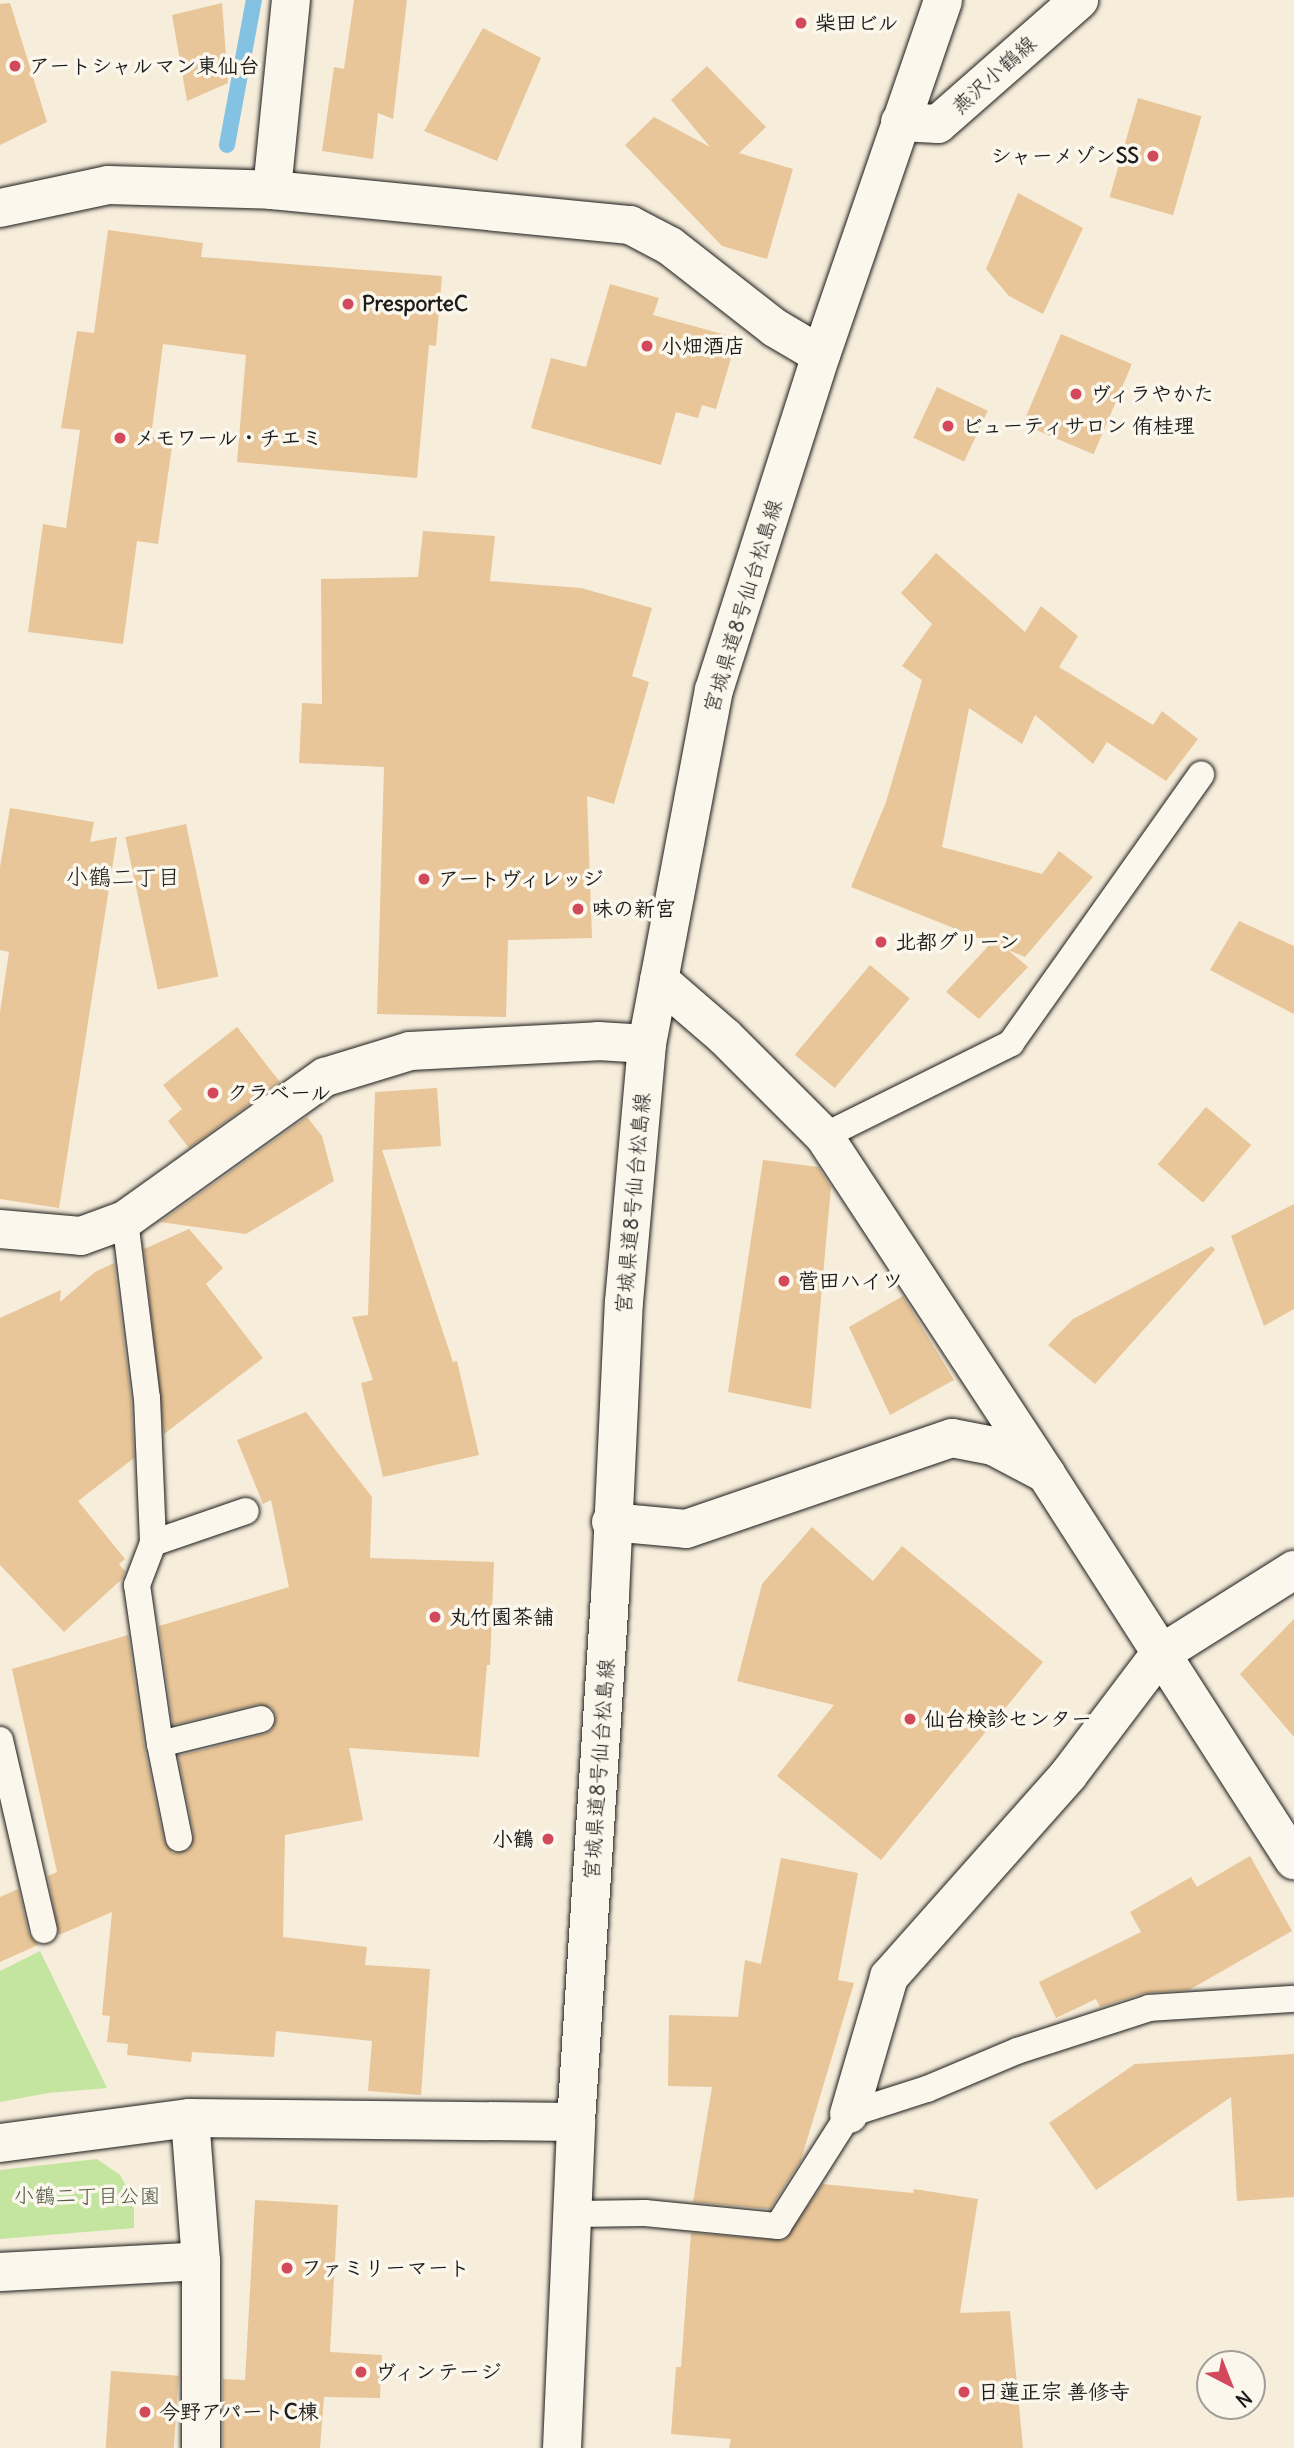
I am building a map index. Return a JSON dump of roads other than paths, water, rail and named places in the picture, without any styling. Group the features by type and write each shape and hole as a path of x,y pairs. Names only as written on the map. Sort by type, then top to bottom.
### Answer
{"street":[{"path":"272,190 291,0"},
{"name":"宮城県道8号仙台松島線","path":"562,2448 576,2122 610,1596 611,1522 624,1302 647,1044 714,690 821,355 943,0"},
{"name":"燕沢小鶴線","path":"900,122 938,124 1079,0"},
{"path":"0,208 108,185 272,190 630,225 670,246 775,328 821,355"},
{"path":"659,980 725,1037 824,1136 1046,1474 1159,1655 1294,1860"},
{"path":"0,1229 81,1236 125,1220 325,1077 410,1051 598,1041 647,1044"},
{"path":"611,1522 686,1529 952,1438 993,1446 1046,1474"},
{"path":"849,2115 889,1977 1069,1774 1159,1655 1294,1570"},
{"path":"0,2143 190,2118 576,2122"},
{"path":"190,2118 201,2262 201,2448"},
{"path":"0,2272 201,2262"}],"lane":[{"path":"824,1136 1012,1043 1201,775"},
{"path":"125,1220 148,1398 153,1543 137,1585 160,1744 179,1838"},
{"path":"153,1543 246,1511"},
{"path":"160,1744 261,1719"},
{"path":"0,1740 44,1930"},
{"path":"574,2214 645,2213 778,2226 849,2115 927,2089 1017,2051 1149,2008 1294,1999"}],"waterway":[{"path":"227,145 254,0"}],"place":[{"name":"柴田ビル","path":"801,23"},
{"name":"アートシャルマン東仙台","path":"15,66"},
{"name":"シャーメゾンSS","path":"1153,156"},
{"name":"PresporteC","path":"348,304"},
{"name":"小畑酒店","path":"647,346"},
{"name":"ヴィラやかた","path":"1076,394"},
{"name":"ビューティサロン 侑桂理","path":"948,426"},
{"name":"メモワール・チエミ","path":"120,438"},
{"name":"アートヴィレッジ","path":"424,879"},
{"name":"味の新宮","path":"578,909"},
{"name":"北都グリーン","path":"881,942"},
{"name":"クラベール","path":"213,1093"},
{"name":"菅田ハイツ","path":"784,1281"},
{"name":"丸竹園茶舗","path":"435,1617"},
{"name":"仙台検診センター","path":"910,1719"},
{"name":"小鶴","path":"548,1839"},
{"name":"ファミリーマート","path":"287,2268"},
{"name":"ヴィンテージ","path":"361,2372"},
{"name":"日蓮正宗 善修寺","path":"964,2392"},
{"name":"今野アパートC棟","path":"145,2412"}],"district":[{"name":"小鶴二丁目","path":"123,877"}],"park label":[{"name":"小鶴二丁目公園","path":"87,2196"}]}
